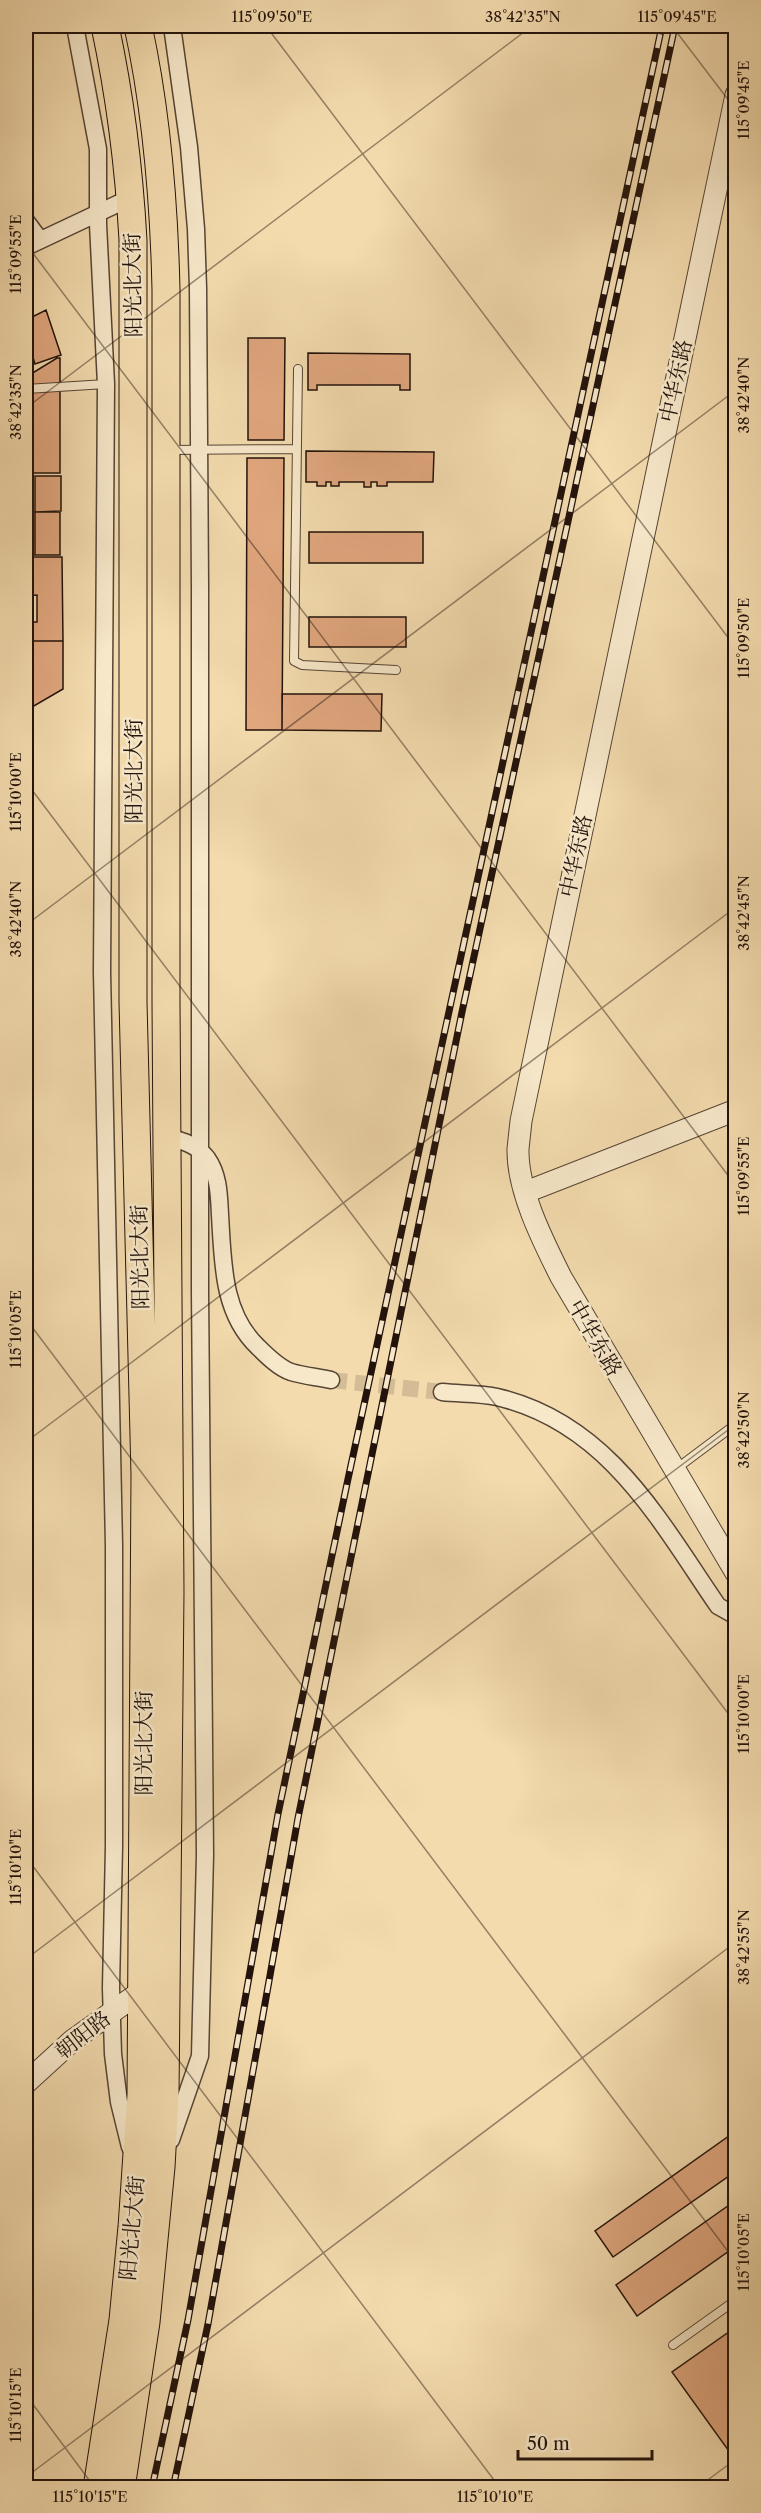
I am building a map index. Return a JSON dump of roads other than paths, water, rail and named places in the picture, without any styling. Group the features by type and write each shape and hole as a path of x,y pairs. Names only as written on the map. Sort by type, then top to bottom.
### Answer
{"highway":[{"name":"阳光北大街","path":"105,26 114,65 130,198 134,313 134,1002 145,1487 141,2095 149,2170 146,2322 121,2487"},
{"name":"阳光北大街","path":"97,2487 149,2170 167,1989 170,1604 166,1002 166,290 162,191 145,60 138,26"}],"street":[{"path":"75,26 98,149 98,213 106,384 102,972 114,1546 112,2012 119,2102 149,2170"},
{"path":"149,2170 200,2056 205,1855 196,229 189,147 172,26"},
{"name":"中华东路","path":"735,95 521,1121 518,1150 526,1192 539,1230 561,1277 735,1573"},
{"path":"26,221 33,243 130,198"},
{"path":"526,1192 735,1110"},
{"path":"168,1137 192,1144 206,1157 213,1170 219,1188 224,1280 238,1323 269,1358 290,1371 332,1380"},
{"path":"442,1392 494,1396 520,1403 548,1415 583,1438 616,1466 637,1488 718,1606 735,1616"},
{"name":"朝阳路","path":"26,2083 73,2040 143,1990"}],"lane":[{"path":"298,369 294,661 302,665 396,670"},
{"path":"26,389 106,384"},
{"path":"166,450 297,449"},
{"path":"673,1471 735,1424"},
{"path":"673,2345 735,2301"}],"tunnel":[{"path":"331,1380 442,1392"}],"railway":[{"path":"152,2488 188,2320 278,1814 348,1479 662,26"},
{"path":"173,2488 208,2324 298,1818 462,1012 675,26"}]}
